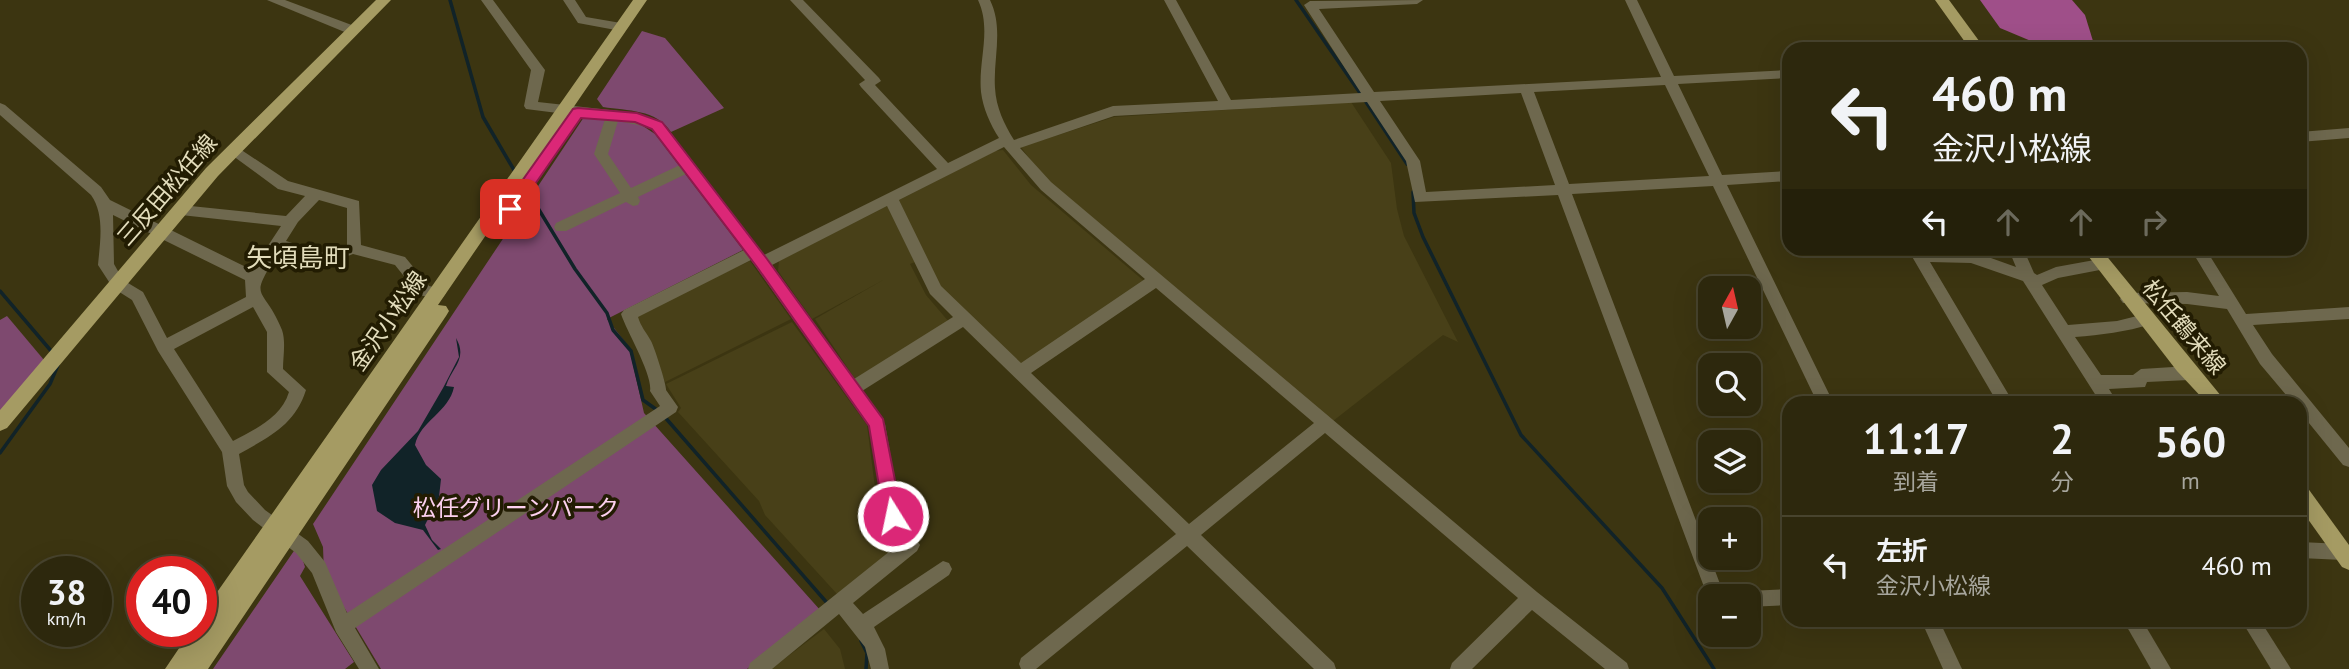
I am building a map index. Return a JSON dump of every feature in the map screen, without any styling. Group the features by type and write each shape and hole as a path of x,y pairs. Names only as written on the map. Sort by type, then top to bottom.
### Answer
{"main road":[{"name":"三反田松任線","path":"0,423 234,149 384,0"},
{"name":"金沢小松線","path":"176,669 281,531 571,112 640,0"},
{"name":"金沢小松線","path":"196,669 281,531 438,293 654,0"},
{"path":"1942,0 1973,42"},
{"name":"松任鶴来線","path":"2095,256 2189,373 2211,396"},
{"path":"2307,503 2346,556"}],"street":[{"path":"273,0 352,30"},
{"path":"299,10 311,0"},
{"path":"487,0 538,70 539,84 533,94 531,106 637,118 657,125 758,258 877,424 893,516 911,545 757,669"},
{"path":"569,0 582,20 621,27"},
{"path":"796,0 874,81 866,84 946,170"},
{"path":"984,0 988,6 988,92 1008,143 1046,186 1531,598 1620,669"},
{"path":"1170,0 1227,105"},
{"path":"1307,3 1417,0"},
{"path":"1631,0 1822,396"},
{"path":"1307,3 1413,161 1420,198 1782,176"},
{"path":"343,626 670,407 658,391 659,384 648,361 645,345 635,333 629,314 891,199 946,170 1008,143 1113,111 1782,74"},
{"path":"1527,89 1711,584"},
{"path":"0,108 96,191 105,204 254,278"},
{"path":"613,116 601,154 630,198"},
{"path":"2307,136 2349,133"},
{"path":"234,149 284,185 354,205 354,248"},
{"path":"561,227 630,198 688,167"},
{"path":"230,452 286,418 298,390 275,372 275,332 252,293 254,278 289,222 316,194"},
{"path":"891,199 935,290 1327,669"},
{"path":"105,204 108,232 106,265 118,285 138,296 164,347 230,452 236,486 242,498 259,515 302,547 319,568 343,626 367,668"},
{"path":"181,210 289,222"},
{"path":"277,244 325,259 354,248 400,261 424,291 438,293"},
{"path":"1919,256 2001,396"},
{"path":"1976,256 2028,277 2045,280 2056,273 2100,265"},
{"path":"2019,256 2028,277 2105,396"},
{"path":"2202,256 2291,396"},
{"path":"1019,373 1157,279"},
{"path":"2128,299 2187,298 2233,304"},
{"path":"164,347 255,299"},
{"path":"2243,320 2349,313"},
{"path":"852,388 962,319"},
{"path":"2063,331 2117,327 2145,320"},
{"path":"2095,382 2139,382 2141,376 2148,374 2189,373"},
{"path":"2307,419 2349,460"},
{"path":"1028,664 1325,424"},
{"path":"2307,551 2346,556"},
{"path":"862,625 943,569"},
{"path":"1761,598 1782,597"},
{"path":"1460,669 1531,598"},
{"path":"835,608 862,625 875,647 880,669"},
{"path":"1933,627 1953,669"},
{"path":"2136,627 2162,669"},
{"path":"2255,627 2282,669"}],"shaded area":[{"path":"1980,0 2072,0 2085,15 2093,41 2033,42 2000,28"},
{"path":"1351,102 1391,163 1397,209 1404,236 1458,342 1443,335 1333,421 1043,177 1021,147 1114,117"},
{"path":"1003,150 1031,185 1144,281 1024,367 939,287 899,200 995,151"},
{"path":"887,206 915,262 910,264 926,295 949,322 857,382 815,319 885,279 812,319 778,271 779,261"},
{"path":"750,261 791,319 665,382 653,349 635,320 639,312"},
{"path":"792,322 867,425 879,519 896,541 896,550 837,594 765,515 759,501 678,412 681,408 666,384"},
{"path":"824,629 840,649 845,669 771,669"}],"green space":[{"path":"642,31 665,38 724,108 671,132 665,124 649,115 603,107 597,99"},
{"name":"松任グリーンパーク","path":"584,117 637,122 655,134 743,250 607,319 629,347 644,413 821,611 747,669 381,669 324,574 323,547 313,524"},
{"path":"7,316 44,360 0,414 0,320"},
{"path":"298,545 305,567 300,576 354,662 345,669 213,669"}],"water":[{"path":"456,338 460,357 446,386 454,387 451,396 422,429 415,445 426,465 441,479 439,497 425,525 432,540 441,549 438,550 423,530 395,523 377,511 372,485 381,470 418,431 443,388 459,357"}],"waterway":[{"path":"450,0 483,117 514,170"},
{"path":"1296,0 1360,93"},
{"path":"1366,102 1407,164"},
{"path":"1413,192 1414,213 1423,237 1521,435 1662,588 1714,669"},
{"path":"530,195 575,269 607,313 613,330 631,351 643,400 657,410"},
{"path":"0,291 52,352"},
{"path":"0,453 50,384 58,365"},
{"path":"663,415 828,604"},
{"path":"861,641 867,653 866,669"}],"district":[{"name":"矢頃島町","path":"298,258"}],"route":[{"path":"510,209 578,113 637,118 657,125 762,263 877,424 893,516"}]}
